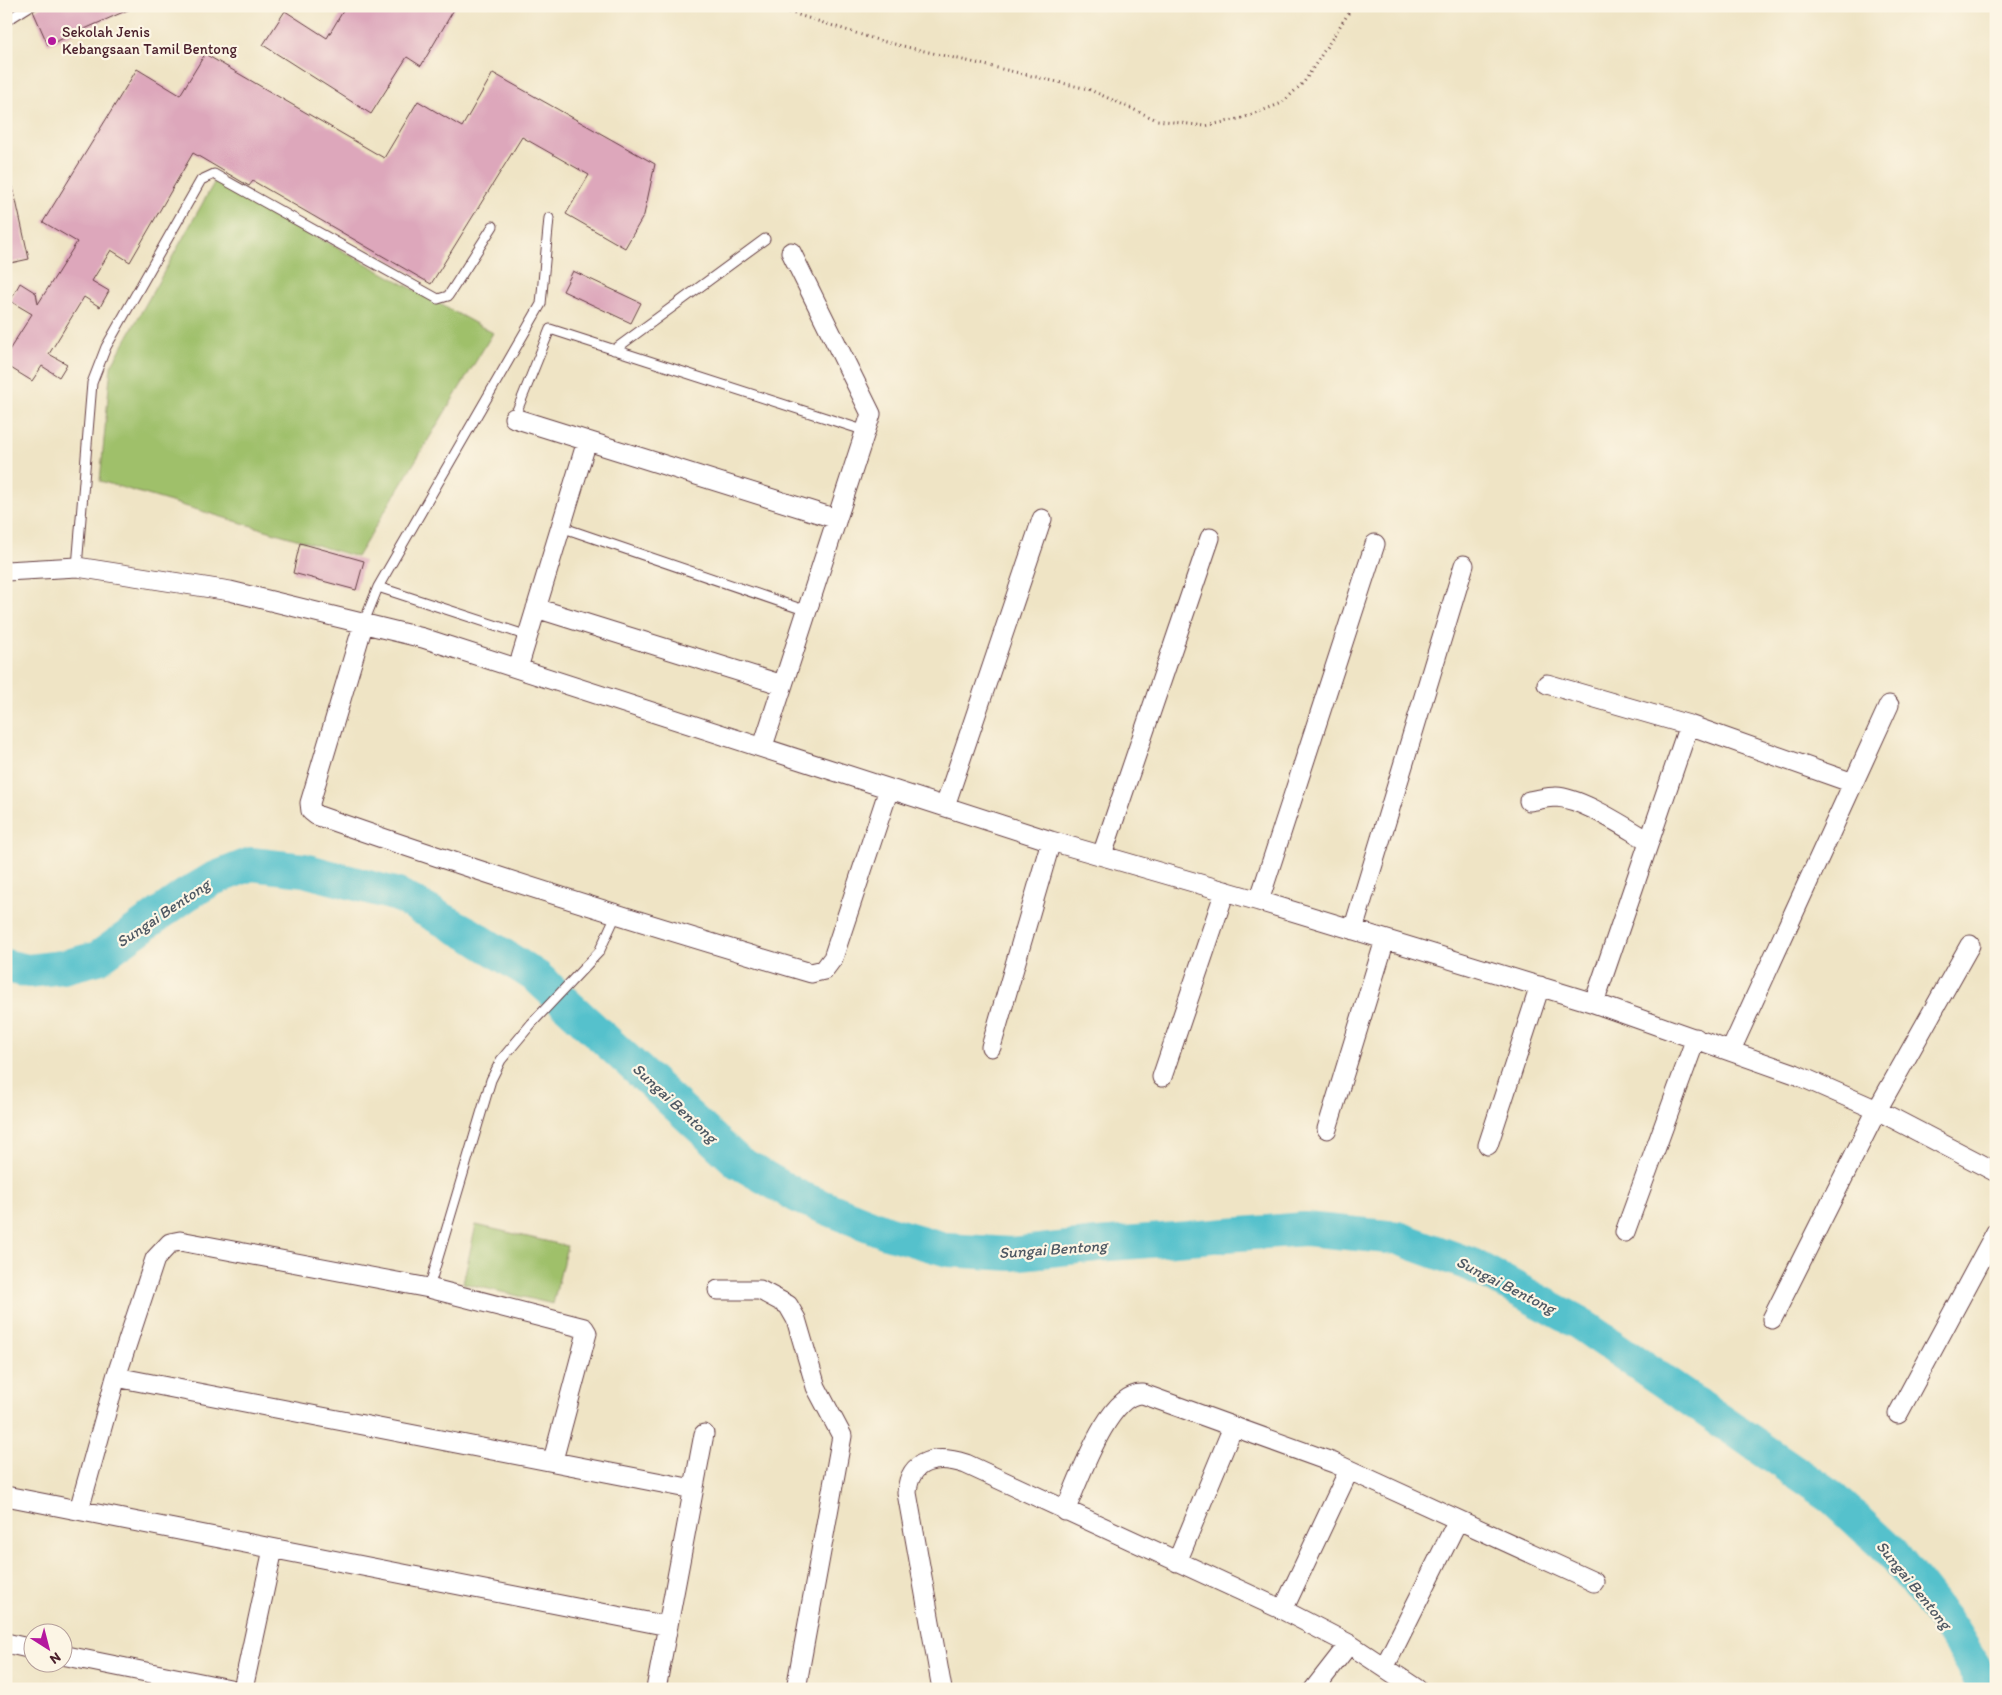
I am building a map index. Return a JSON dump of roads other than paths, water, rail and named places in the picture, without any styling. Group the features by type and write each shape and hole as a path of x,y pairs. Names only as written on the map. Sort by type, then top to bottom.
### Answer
{"street":[{"path":"763,746 871,414 791,252"},
{"path":"514,418 837,519"},
{"path":"518,668 587,441"},
{"path":"945,806 1042,519"},
{"path":"1102,854 1210,538"},
{"path":"1259,901 1375,544"},
{"path":"1353,930 1464,565"},
{"path":"10,567 77,567 230,591 364,622 518,668 1051,841 1102,854 1594,1003 1795,1074 1876,1110 1996,1172"},
{"path":"536,608 783,685"},
{"path":"364,622 310,803 311,811 316,815 435,857 616,915 811,973 824,970 833,958 888,789"},
{"path":"1547,684 1689,725 1853,783"},
{"path":"1731,1050 1890,705"},
{"path":"1594,1003 1689,725"},
{"path":"1529,801 1558,797 1570,801 1606,816 1649,841"},
{"path":"991,1047 1051,841"},
{"path":"1162,1077 1225,891"},
{"path":"1328,1129 1385,940"},
{"path":"1772,1319 1876,1110 1970,945"},
{"path":"1488,1144 1540,986"},
{"path":"1625,1232 1696,1038"},
{"path":"1898,1414 1996,1232"},
{"path":"79,1510 116,1377 155,1259 170,1243 180,1241 429,1288 578,1325 587,1332 553,1460"},
{"path":"718,1290 760,1290 788,1305 796,1319 816,1387 842,1436 796,1689"},
{"path":"116,1377 553,1460 693,1489"},
{"path":"1065,1511 1107,1418 1122,1401 1138,1394 1150,1396 1349,1470 1594,1582"},
{"path":"1177,1562 1233,1427"},
{"path":"656,1689 704,1434"},
{"path":"942,1689 907,1493 908,1482 916,1467 935,1460 959,1462 1283,1610 1349,1644 1418,1689"},
{"path":"1283,1610 1349,1470"},
{"path":"6,1496 668,1626"},
{"path":"1385,1666 1458,1520"},
{"path":"243,1689 273,1549"},
{"path":"6,1643 22,1647"},
{"path":"1314,1689 1349,1644"},
{"path":"72,1657 230,1689"}],"lane":[{"path":"6,22 30,6"},
{"path":"77,567 92,383 106,347 200,180 214,174 438,299 448,296 493,226"},
{"path":"364,622 378,587 541,304 549,218"},
{"path":"614,350 765,239"},
{"path":"514,418 550,329 866,431"},
{"path":"560,527 807,611"},
{"path":"378,587 528,636"},
{"path":"429,1288 491,1080 501,1060 532,1023 584,970 602,947 616,915"}],"waterway":[{"name":"Sungai Bentong","path":"6,966 28,971 63,967 98,958 186,895 213,879 251,864 304,870 398,895 471,935 537,977 738,1162 799,1197 886,1232 948,1250 1011,1254 1097,1245 1305,1229 1398,1238 1472,1265 1576,1321 1832,1497 1892,1553 1952,1630 1988,1689"}],"place":[{"name":"Sekolah Jenis Kebangsaan Tamil Bentong","path":"52,41"}]}
